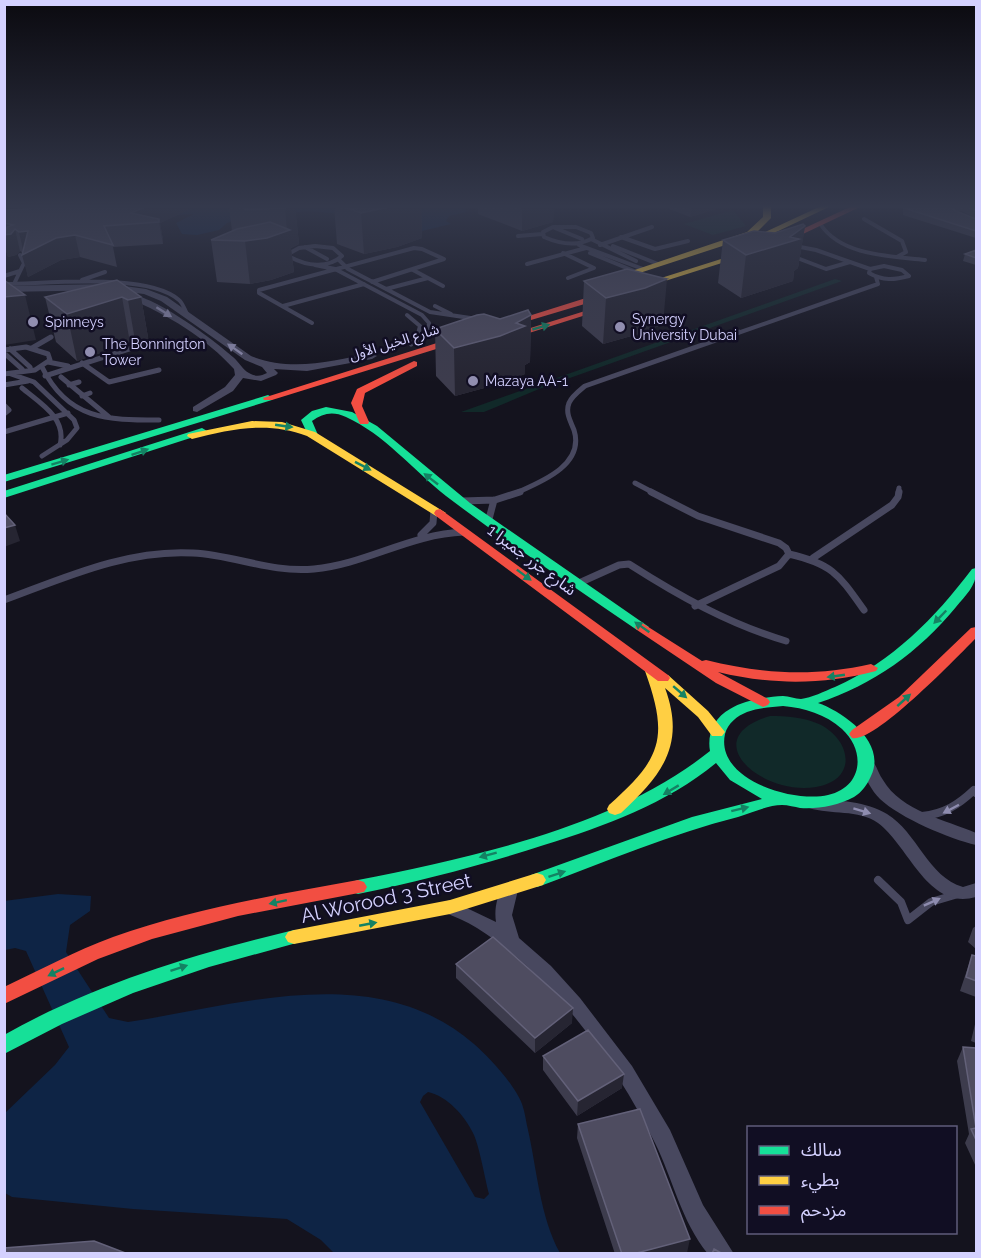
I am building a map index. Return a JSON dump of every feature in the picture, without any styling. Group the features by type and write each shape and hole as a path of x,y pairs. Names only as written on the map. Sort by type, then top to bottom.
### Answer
{"street":[{"path":"589,288 649,265"},
{"name":"شارع الخيل الأول","path":"492,327 649,265"},
{"name":"شارع الخيل الأول","path":"4,467 414,342 492,327 625,296 714,265"},
{"path":"4,289 110,287 135,290 164,299 248,358 265,365 307,368 372,356"},
{"path":"4,295 104,294 140,299 173,318 233,361 240,372 248,378 266,377 273,373 265,365"},
{"name":"شارع الخيل الأول","path":"4,479 469,342 414,364"},
{"path":"364,422 357,408 362,389 414,364"},
{"path":"4,495 414,364"},
{"path":"197,409 229,389 239,379 240,372"},
{"name":"شارع جزر جميرا 1","path":"313,435 306,420 315,413 341,411 364,422 383,434 428,477 684,657 763,702"},
{"name":"شارع جزر جميرا 1","path":"165,444 241,425 283,426 313,435 342,455 402,486 466,532 652,670 687,698 717,732"},
{"path":"804,704 838,693 868,678 892,661 941,616 976,572"},
{"path":"857,734 904,700 976,631"},
{"path":"684,657 740,673 791,679 840,676 892,661"},
{"path":"604,818 649,779 660,762 666,745 669,728 668,711 652,670"},
{"path":"968,892 938,881 894,828 881,819 851,808 780,800 758,793 739,782 725,768 717,754 717,732 726,718 742,708 763,702 804,704 825,711 844,722 857,734 867,750 869,766 877,786 885,795 897,804 976,839"},
{"name":"Al Worood 3 Street","path":"4,996 108,947 233,912 455,865 550,837 638,807 670,792 696,774 717,754"},
{"path":"804,803 828,801 848,794 862,782 869,766"},
{"name":"Al Worood 3 Street","path":"4,1046 24,1033 123,987 244,949 450,907 509,890 618,853 698,821 780,800"},
{"path":"509,890 502,915 513,945"},
{"path":"450,907 484,923 513,945 576,1007 630,1079 654,1119 676,1163 706,1236 723,1254"}],"lane":[{"path":"15,285 15,278 23,265"},
{"path":"312,265 335,268 427,319 428,331 414,342"},
{"path":"312,265 317,267 319,273"},
{"path":"312,323 259,290 349,265"},
{"path":"372,282 428,265"},
{"path":"568,278 594,268 587,265"},
{"path":"615,265 649,265"},
{"path":"815,265 826,269 841,265"},
{"path":"462,501 494,500 541,481 571,461 576,449 567,411 568,401 585,386 877,280 903,279 909,276 907,272 888,266 870,269 858,265"},
{"path":"344,266 424,310 492,327"},
{"path":"870,269 869,273 877,280"},
{"path":"413,270 443,286"},
{"path":"4,276 20,271"},
{"path":"71,283 105,272"},
{"path":"49,285 64,277"},
{"path":"386,290 428,278"},
{"path":"4,284 49,285 111,282 153,288 173,296 184,304 188,316"},
{"path":"283,306 364,284"},
{"path":"435,306 456,317"},
{"path":"407,315 420,326 414,342"},
{"path":"6,350 32,348 51,338"},
{"path":"32,348 48,354 48,362"},
{"path":"45,376 132,348"},
{"path":"6,350 30,367"},
{"path":"6,350 22,369"},
{"path":"6,375 28,372 48,362 74,365"},
{"path":"82,363 109,382 159,370"},
{"path":"42,367 45,376 82,412 117,420 159,420"},
{"path":"6,375 31,381 75,420 76,428 60,445 42,456"},
{"path":"61,377 103,414 117,420"},
{"path":"4,385 31,381"},
{"path":"69,385 79,382"},
{"path":"22,388 27,397 43,406 63,430 60,445"},
{"path":"82,396 90,393"},
{"path":"4,405 9,410 4,414"},
{"path":"36,409 43,406"},
{"path":"4,432 68,413"},
{"path":"635,483 698,516 779,543 786,548 789,554"},
{"path":"813,558 892,505 898,497 899,488"},
{"path":"489,519 494,500"},
{"path":"418,536 433,523 434,509"},
{"path":"4,600 94,567 138,556 195,554 258,567 301,570 330,567 357,560 418,536 466,532"},
{"path":"789,554 813,558 834,569 864,610"},
{"path":"695,606 779,566 789,554"},
{"path":"579,583 620,565 629,564 695,606 747,630 786,641"},
{"path":"922,816 949,811 975,792"},
{"path":"878,880 895,894 906,911 908,920 931,902 968,892"}],"green space":[{"path":"835,279 842,281 539,389 484,412 461,412"},
{"path":"770,716 807,720 830,731 844,749 846,759 839,776 830,783 816,787 795,787 775,783 744,763 737,751 738,738 748,726"}],"water":[{"path":"58,894 91,896 90,911 70,925 66,952 109,1018 128,1022 261,999 307,995 351,995 394,1002 436,1018 474,1044 501,1072 519,1096 525,1114 543,1209 560,1253 334,1253 321,1240 287,1219 133,1209 12,1197 5,1193 5,1113 55,1065 69,1047 26,951 15,948 5,950 4,901","holes":["428,1092 435,1094 455,1108 473,1133 489,1194 484,1199 475,1197 420,1102"]}],"building":[{"path":"627,269 667,279 645,288 606,298 584,281"},
{"path":"4,280 25,295 4,297"},
{"path":"117,280 141,297 128,300 122,297 67,314 45,297"},
{"path":"528,310 531,315 516,323 525,326 500,336 454,348 435,329 477,315 484,314 500,319"},
{"path":"4,513 15,525 4,528"},
{"path":"493,937 573,1008 535,1038 456,964"},
{"path":"972,955 976,956 976,981 966,977"},
{"path":"588,1030 624,1074 578,1101 543,1056"},
{"path":"963,1047 976,1048 976,1128"},
{"path":"640,1109 690,1239 633,1254 622,1254 578,1124"},
{"path":"976,1128 976,1140 971,1129"},
{"path":"94,1241 128,1254 4,1254 4,1248"},
{"path":"714,1249 723,1254 712,1254"}],"traffic: fast":[{"path":"4,479 268,398"},
{"path":"313,435 306,420 321,411 336,410 361,420 374,428 466,505 642,627"},
{"path":"4,495 202,431"},
{"path":"804,703 856,683 902,654 941,617 976,572"},
{"path":"783,701 823,711 835,717 857,736 863,748 866,772 850,792 835,799 823,801 785,800 748,785 725,766 716,742 719,729 730,715 743,708 783,701"},
{"path":"358,887 482,858 598,821 660,794 717,754"},
{"path":"537,880 698,821 780,800"},
{"path":"4,1046 55,1018 127,987 209,959 294,937"}],"traffic: slow":[{"path":"612,279 656,265"},
{"path":"643,285 711,265"},
{"path":"192,436 252,424 297,428 311,434 440,513"},
{"path":"615,809 647,777 658,763 664,748 665,714 652,671"},
{"path":"663,678 703,714 717,732"},
{"path":"294,937 450,907 537,880"}],"traffic: jam":[{"path":"508,324 605,295"},
{"path":"507,337 604,308"},
{"path":"268,398 459,339"},
{"path":"364,422 356,403 361,391 414,364"},
{"path":"440,513 663,678"},
{"path":"642,627 721,680 763,702"},
{"path":"857,734 904,700 976,631"},
{"path":"706,664 748,674 789,678 829,676 871,668"},
{"path":"4,996 91,954 150,932 238,909 358,887"}],"place":[{"name":"Spinneys","path":"33,322"},
{"name":"Synergy University Dubai","path":"620,327"},
{"name":"The Bonnington Tower","path":"90,352"},
{"name":"Mazaya AA-1","path":"473,381"}]}
